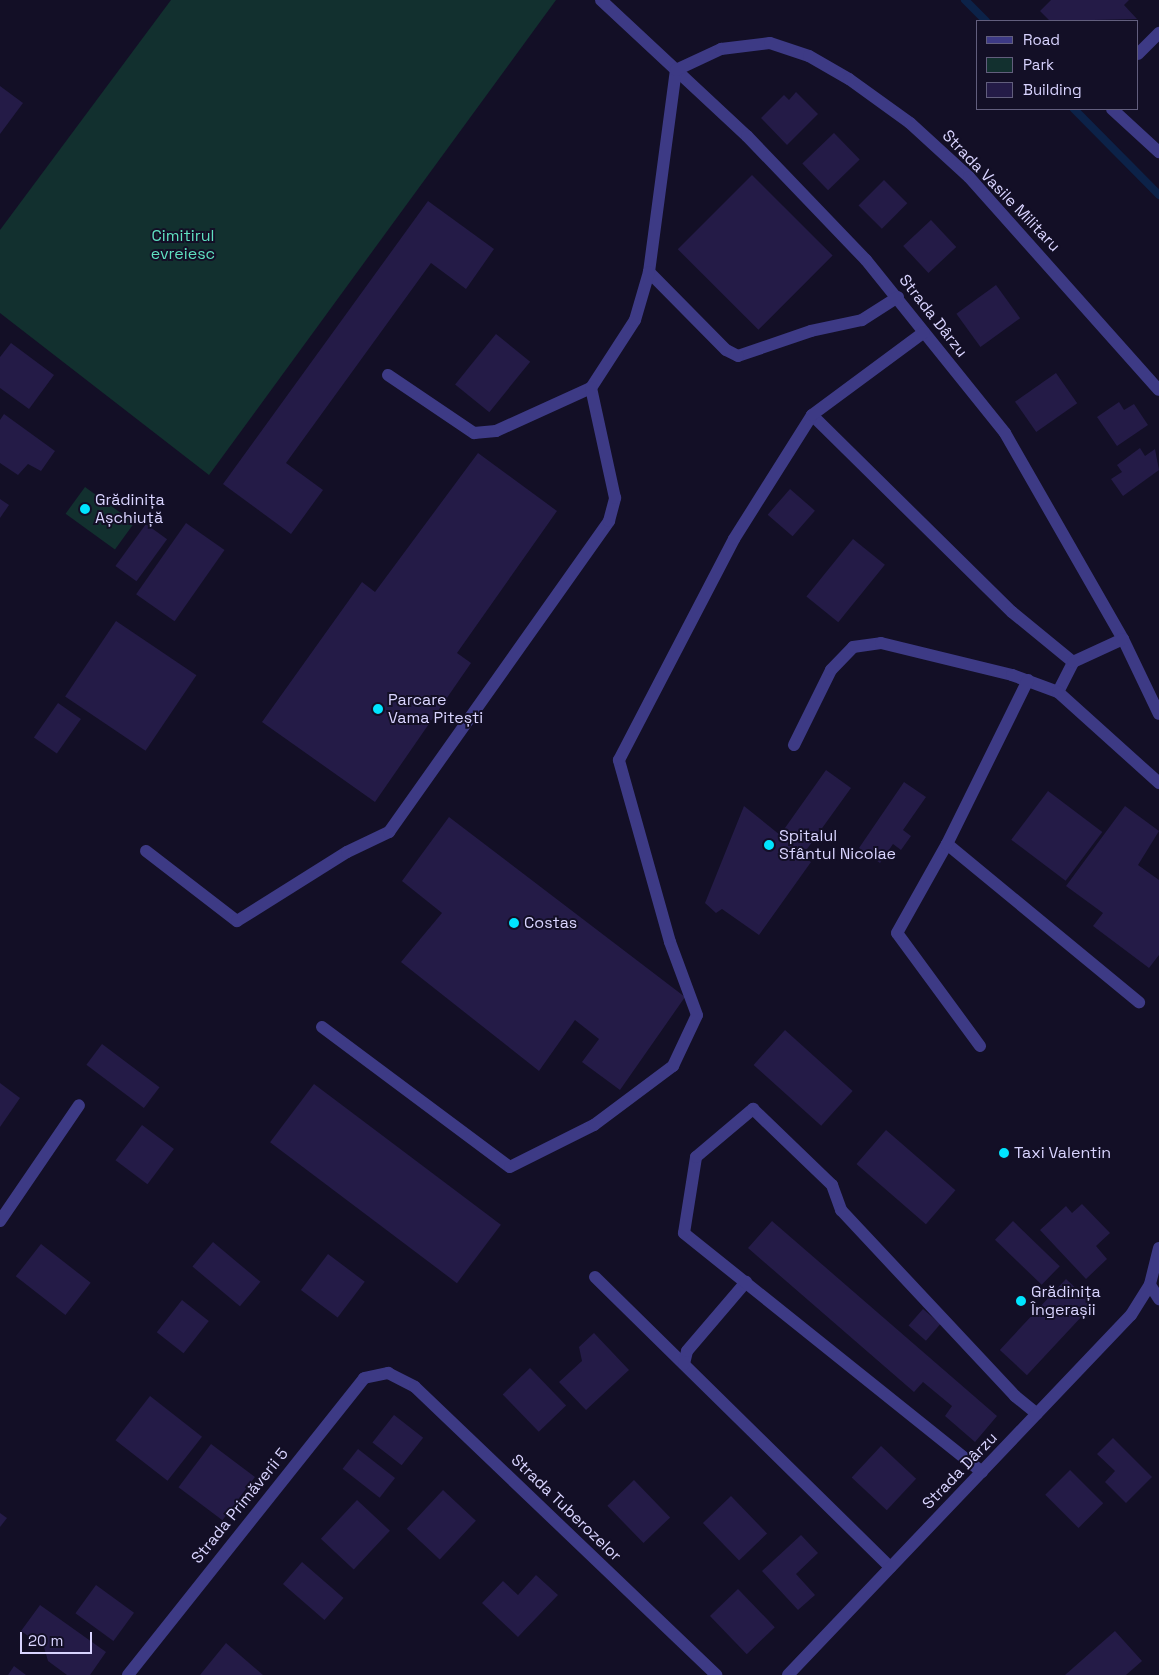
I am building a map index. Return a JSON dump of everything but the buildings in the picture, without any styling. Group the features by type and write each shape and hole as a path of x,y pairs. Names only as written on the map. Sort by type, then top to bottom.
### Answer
{"street":[{"name":"Strada Dârzu","path":"601,0 747,136 898,297 1005,433 1123,639 1159,714"},
{"path":"1139,53 1159,34"},
{"name":"Strada Vasile Militaru","path":"676,70 720,48 770,43 809,56 849,79 910,123 969,177 1159,390"},
{"path":"388,375 474,433 496,432 591,388 635,320 648,272 676,70"},
{"path":"1113,110 1159,152"},
{"path":"648,272 726,350 738,356 810,331 862,320 898,297"},
{"path":"322,1027 510,1167 594,1125 673,1066 697,1015 670,942 618,760 734,538 812,415 924,332"},
{"path":"146,850 237,921 347,852 389,832 609,521 615,498 591,388"},
{"path":"812,415 1012,612 1073,662"},
{"path":"1058,692 1073,662 1123,639"},
{"path":"794,745 831,670 853,647 881,643 1028,680 1058,692 1159,783"},
{"path":"980,1046 897,933 948,844 1028,680"},
{"path":"948,844 1139,1002"},
{"path":"0,1222 79,1105"},
{"path":"982,1472 684,1233 696,1157 753,1109 832,1185 841,1210 1015,1396 1037,1414"},
{"name":"Strada Dârzu","path":"788,1675 1131,1315 1150,1285 1159,1248"},
{"path":"596,1276 890,1567"},
{"path":"684,1364 687,1351 746,1282"},
{"path":"1150,1285 1159,1299"},
{"name":"Strada Primăverii 5","path":"128,1675 364,1378 388,1373"},
{"name":"Strada Tuberozelor","path":"388,1373 415,1387 716,1675"}],"green space":[{"name":"Cimitirul evreiesc","path":"171,0 556,0 209,475 0,313 0,230"},
{"path":"85,487 134,523 115,550 66,514"}],"waterway":[{"path":"965,0 985,20"},
{"path":"1075,110 1159,195"}],"place":[{"name":"Grădinița Așchiuță","path":"85,509"},
{"name":"Parcare Vama Pitești","path":"378,709"},
{"name":"Spitalul Sfântul Nicolae","path":"769,845"},
{"name":"Costas","path":"514,923"},
{"name":"Taxi Valentin","path":"1004,1153"},
{"name":"Grădinița Îngerașii","path":"1021,1301"}]}
